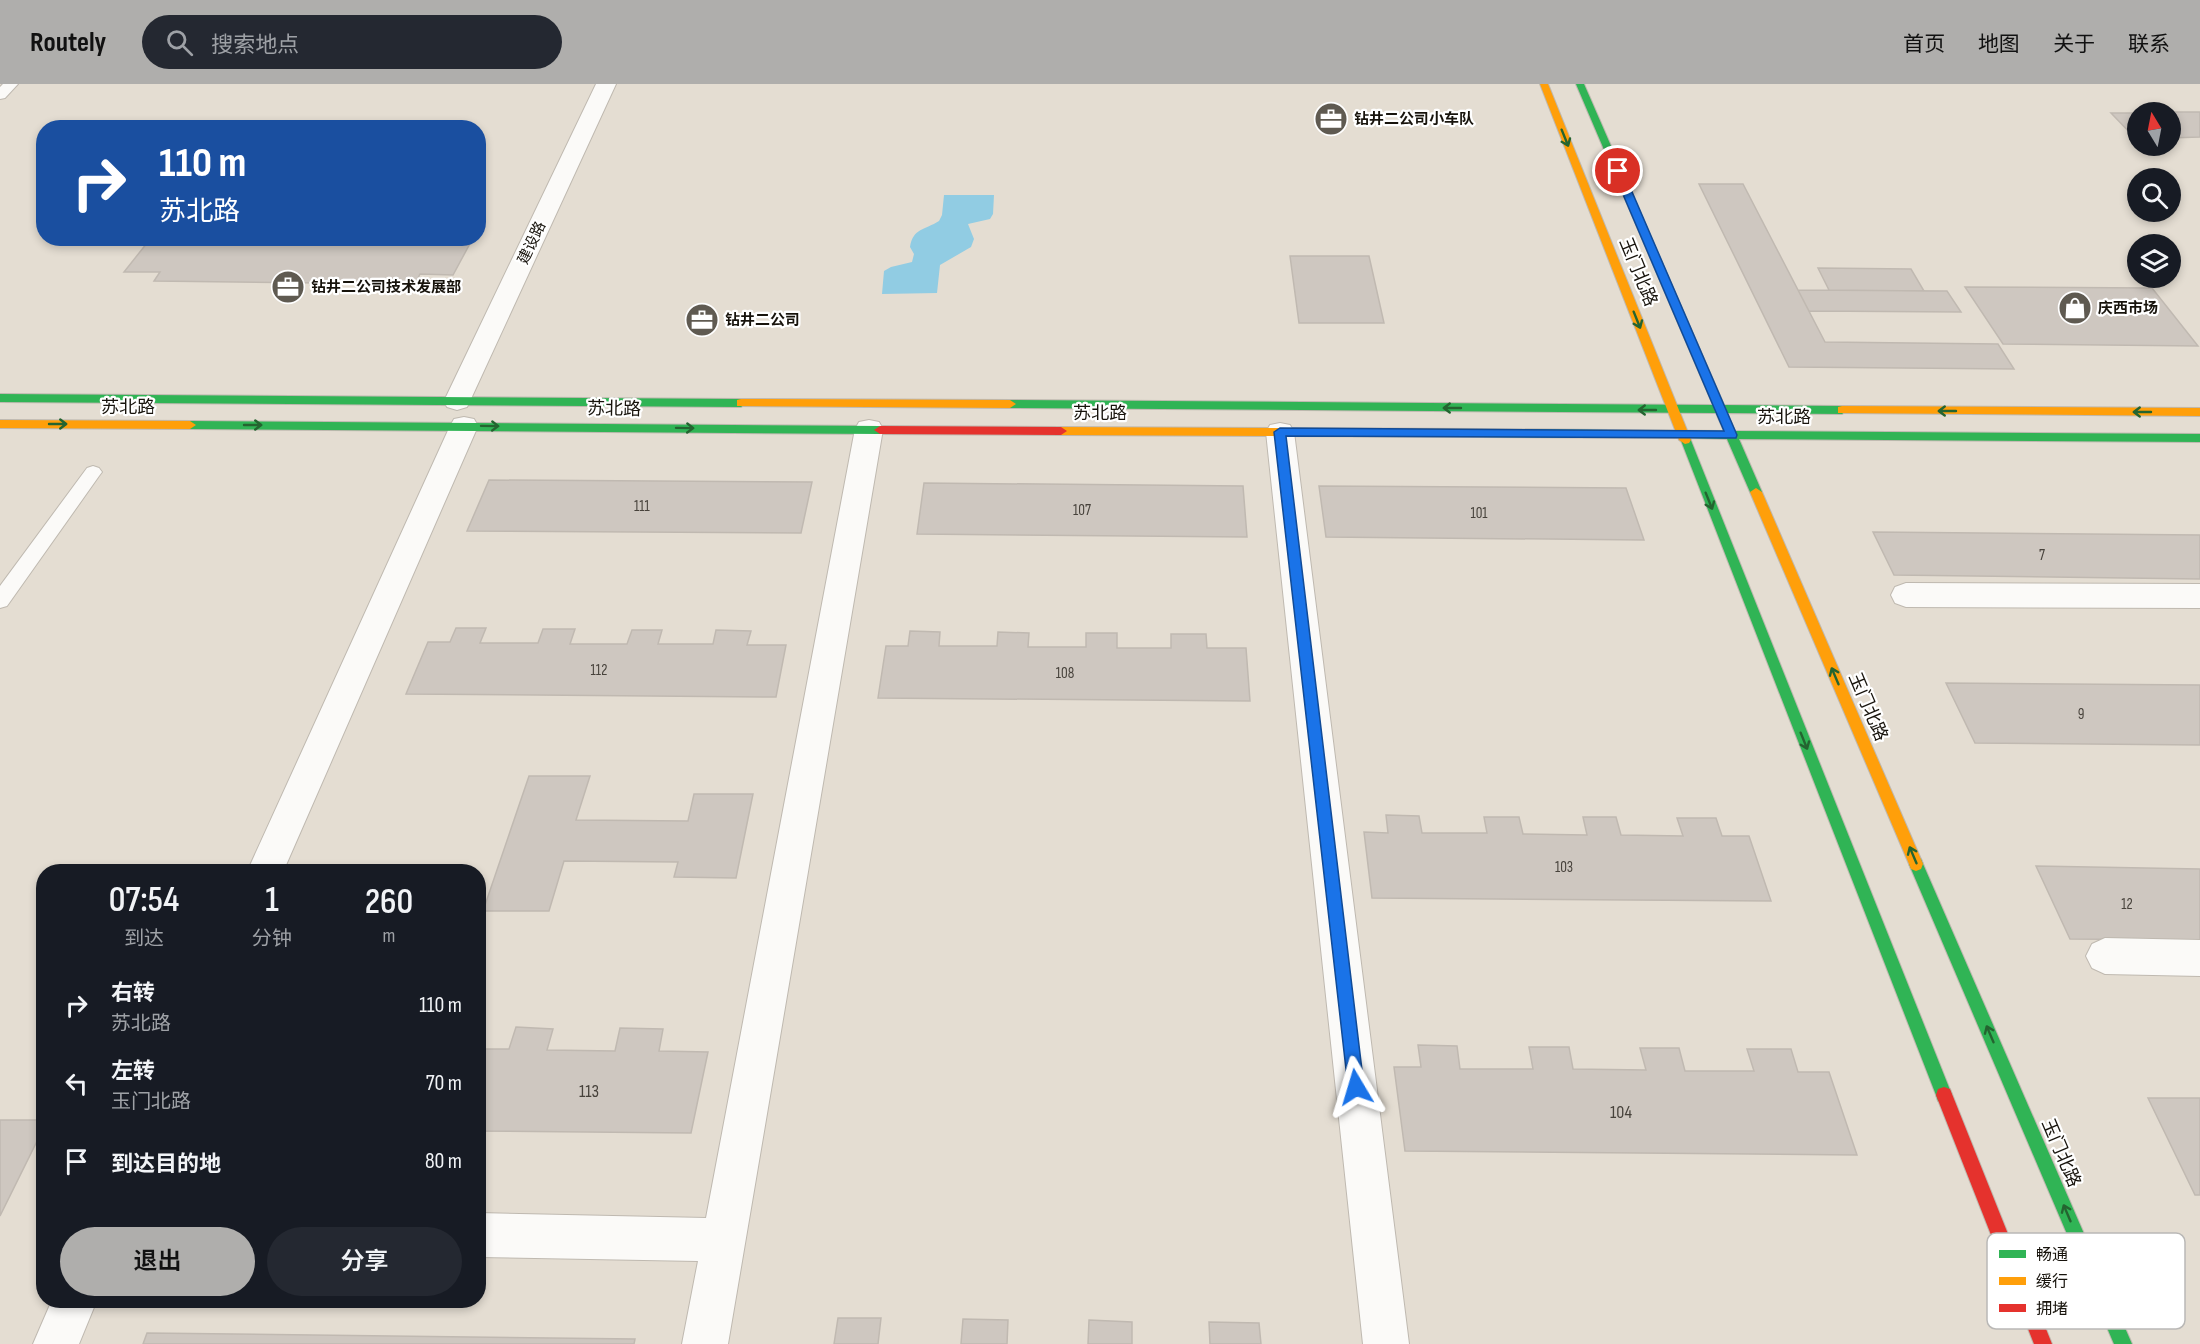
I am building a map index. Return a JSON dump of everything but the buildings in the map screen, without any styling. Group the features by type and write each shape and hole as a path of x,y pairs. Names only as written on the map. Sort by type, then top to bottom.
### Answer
{"street":[{"name":"建设路","path":"269,864 460,414 606,84"},
{"name":"玉门北路","path":"1544,84 1999,1233"},
{"name":"玉门北路","path":"1580,84 2075,1233"},
{"name":"苏北路","path":"0,398 869,429 2200,438"},
{"name":"苏北路","path":"0,424 460,414 1673,410 2200,412"},
{"path":"705,1344 869,429"},
{"path":"1280,432 1386,1344"},
{"path":"1906,595 2200,596"},
{"path":"2105,956 2200,958"},
{"path":"486,1235 723,1240"},
{"path":"56,1344 72,1308"},
{"name":"玉门北路","path":"2037,1329 2043,1344"},
{"name":"玉门北路","path":"2117,1329 2123,1344"}],"lane":[{"path":"0,94 11,84"},
{"path":"0,601 93,472"}],"water":[{"path":"944,195 994,195 993,214 990,219 968,224 974,239 971,247 940,265 937,293 882,294 884,271 912,262 914,254 910,247 914,236 920,230 939,221 942,215"}],"traffic: fast":[{"path":"1580,84 1756,492"},
{"path":"0,398 741,403"},
{"path":"1010,404 1842,410"},
{"path":"190,425 880,430"},
{"path":"1479,433 2200,438"},
{"path":"1685,440 1944,1095"},
{"path":"1916,864 2075,1233"},
{"path":"2117,1329 2123,1344"}],"traffic: slow":[{"path":"1544,84 1685,440"},
{"path":"741,403 1010,404"},
{"path":"1842,410 2200,412"},
{"path":"0,424 190,425"},
{"path":"1061,431 1479,433"},
{"path":"1756,492 1916,864"}],"traffic: jam":[{"path":"880,430 1061,431"},
{"path":"1944,1095 1999,1233"},
{"path":"2037,1329 2043,1344"}],"place":[{"name":"钻井二公司小车队","path":"1331,119"},
{"name":"钻井二公司技术发展部","path":"288,287"},
{"name":"庆西市场","path":"2075,308"},
{"name":"钻井二公司","path":"702,320"}],"route":[{"path":"1356,1087 1280,432 1732,435 1618,171"}]}
